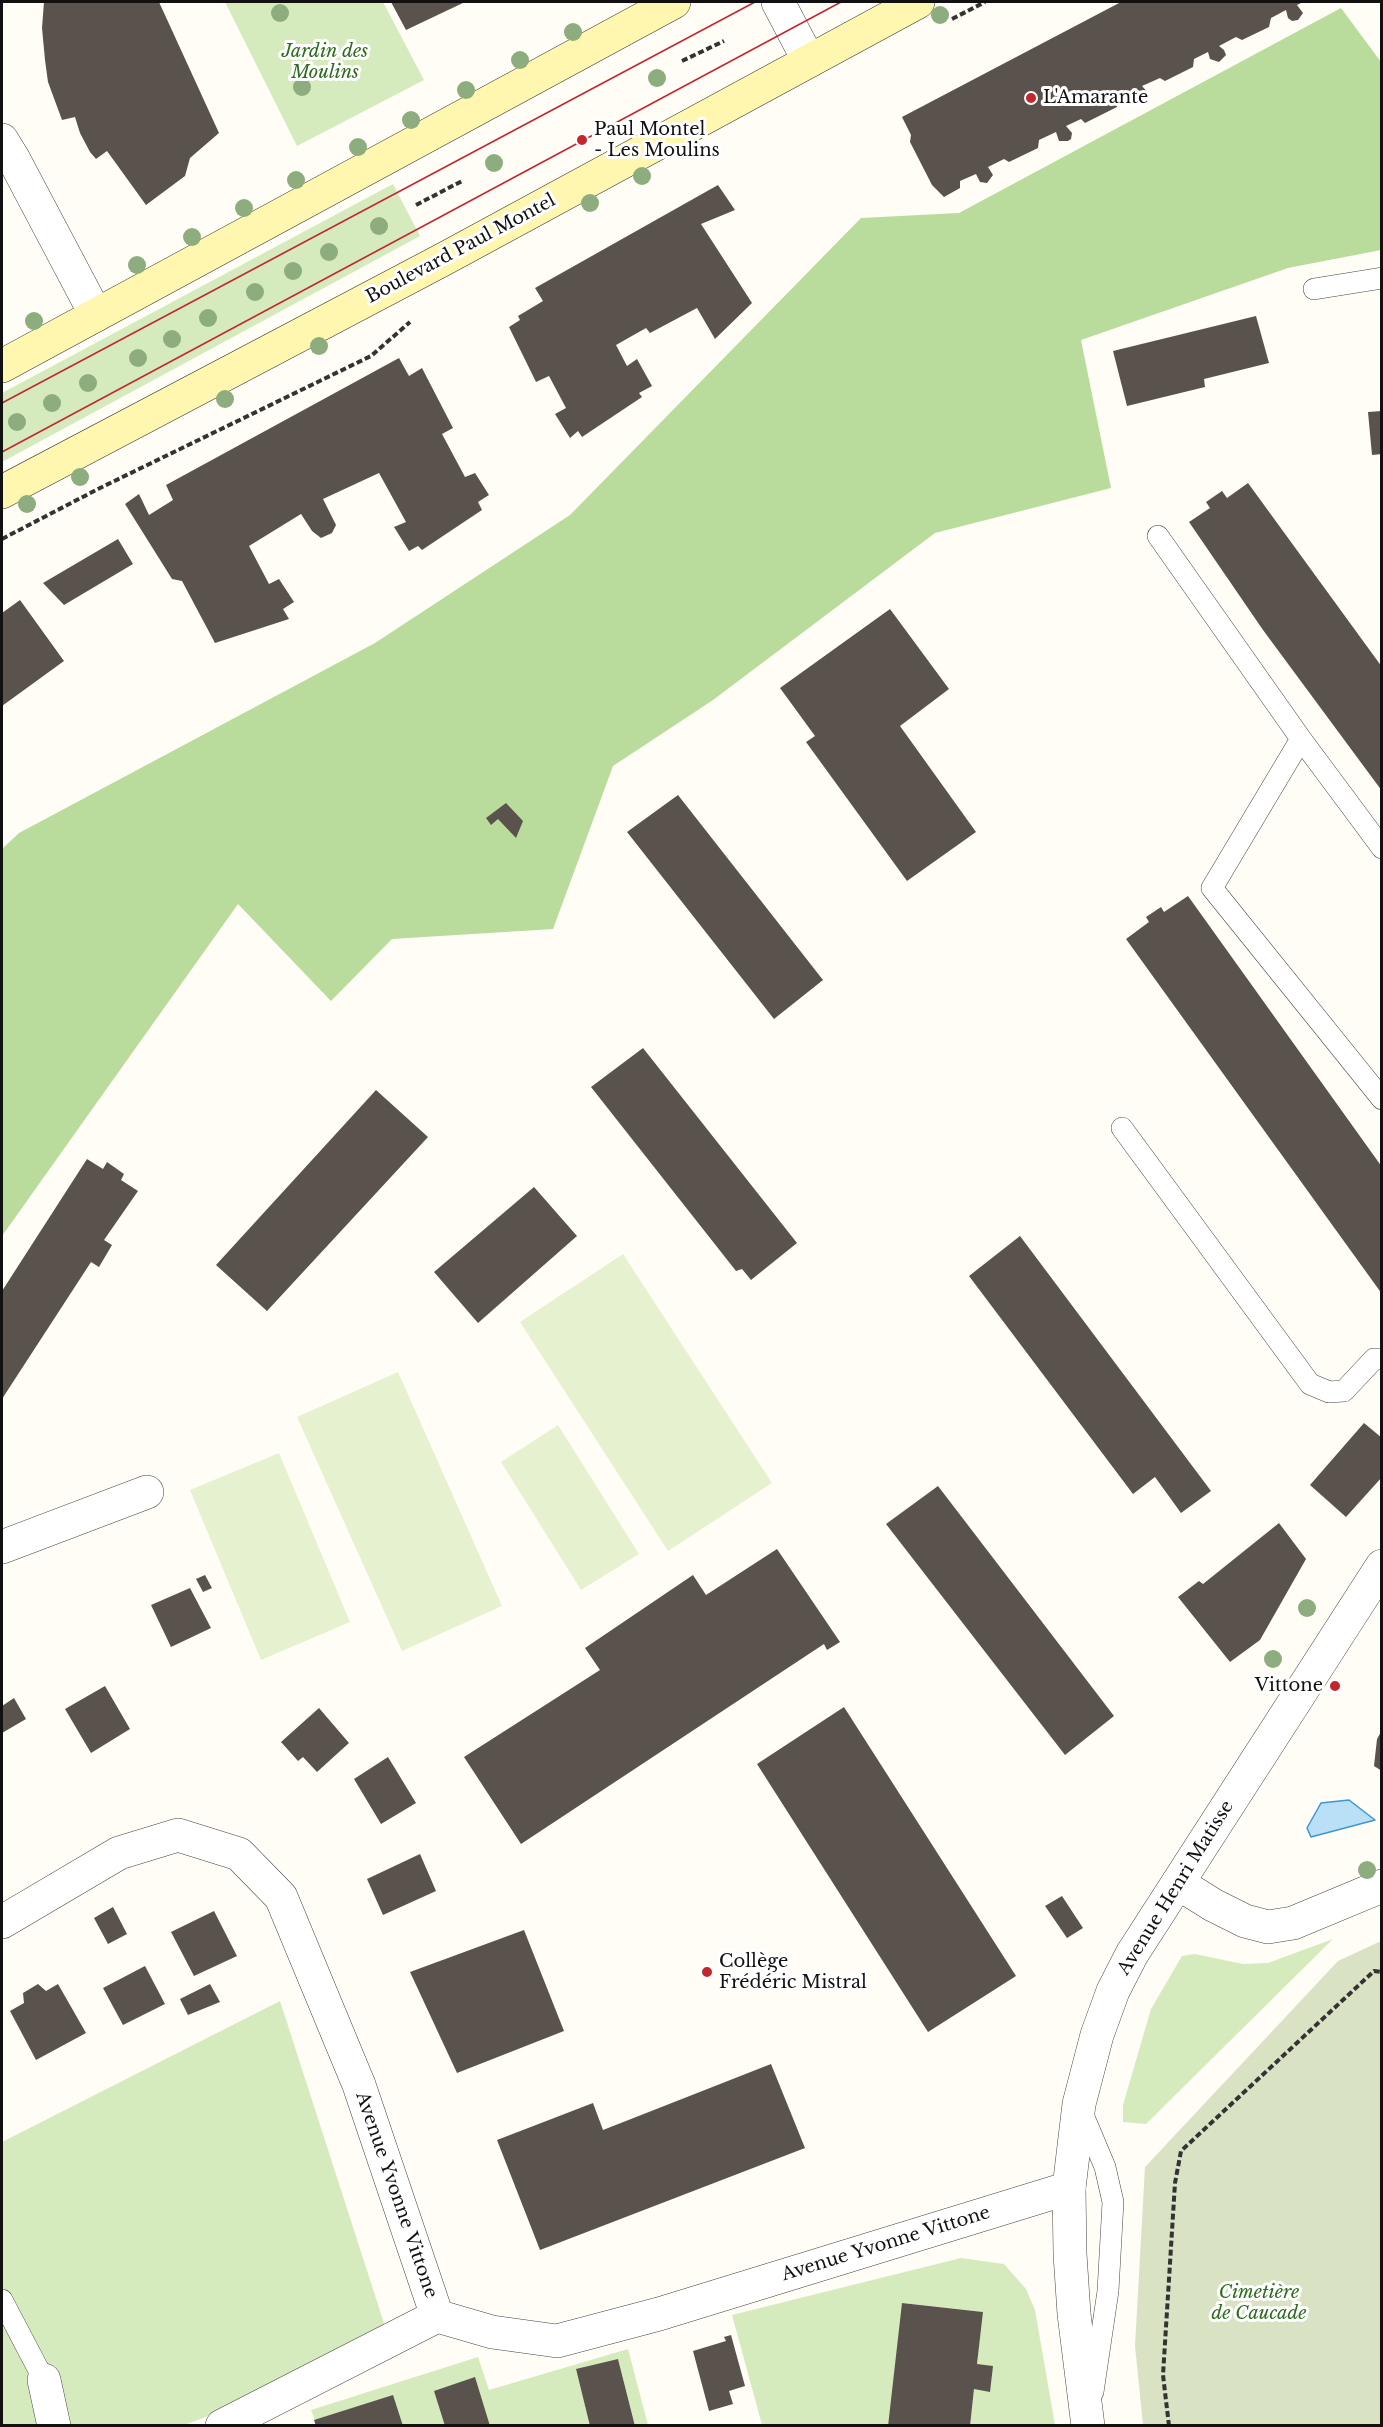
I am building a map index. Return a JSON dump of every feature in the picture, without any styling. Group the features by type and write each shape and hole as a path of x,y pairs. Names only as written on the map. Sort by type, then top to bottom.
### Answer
{"main road":[{"path":"2,366 674,2"},
{"name":"Boulevard Paul Montel","path":"2,492 444,259 918,2"}],"street":[{"path":"778,2 809,61"},
{"path":"2,140 96,315"},
{"path":"2,1547 147,1492"},
{"name":"Avenue Henri Matisse","path":"1088,2424 1074,2314 1070,2254 1070,2188 1079,2104 1097,2035 1113,1991 1132,1954 1382,1566"},
{"name":"Avenue Yvonne Vittone","path":"2,1922 119,1853 178,1835 239,1854 281,1897 360,2085 437,2316 492,2332 557,2341 659,2314 1070,2188"},
{"path":"1178,1883 1213,1905 1245,1921 1268,1927 1293,1923 1382,1886"},
{"path":"222,2426 437,2316"},
{"path":"44,2380 54,2426"}],"lane":[{"path":"1314,289 1382,278"},
{"path":"1158,536 1301,739 1382,848"},
{"path":"1301,739 1212,888 1382,1099"},
{"path":"1122,1128 1310,1384 1329,1392 1344,1391 1374,1359 1382,1359"},
{"path":"1079,2104 1105,2167 1113,2202 1108,2291 1088,2424"},
{"path":"2,2300 44,2380"}],"path":[{"path":"682,61 724,41"},
{"path":"416,205 462,182"},
{"path":"1169,2426 1163,2374 1175,2183 1181,2151 1374,1971 1382,1972"}],"green space":[{"name":"Jardin des Moulins","path":"225,2 383,2 424,80 297,146"},
{"path":"1341,8 1381,62 1381,250 1288,268 1081,340 1111,488 935,533 713,700 613,766 553,929 392,939 331,1001 238,904 2,1236 2,849 19,833 375,643 570,515 861,218 959,213"},
{"path":"393,184 420,236 2,462 2,393"},
{"path":"623,1254 772,1483 668,1551 520,1322"},
{"path":"398,1372 502,1606 402,1651 297,1417"},
{"path":"558,1425 639,1554 581,1590 501,1462"},
{"path":"279,1453 350,1622 261,1660 190,1490"},
{"path":"1333,1939 1146,2124 1123,2122 1123,2105 1151,2009 1182,1956 1195,1954 1243,1964 1268,1963"},
{"name":"Cimetière de Caucade","path":"1381,1941 1381,2425 1143,2425 1135,2346 1145,2167 1338,1961"},
{"path":"280,2001 392,2348 184,2425 2,2426 2,2142"},
{"path":"961,2258 1004,2264 1026,2289 1035,2310 1055,2425 970,2425 983,2312 903,2303 888,2425 762,2425 732,2315"},
{"path":"628,2349 648,2425 635,2425 618,2359 576,2370 590,2425 317,2425 311,2410 478,2357 489,2390"}],"water":[{"path":"1349,1800 1375,1820 1311,1837 1307,1828 1321,1803"}],"building":[{"path":"44,2 159,2 219,133 190,158 185,176 146,205 107,151 96,159 90,152 75,117 62,120 48,82 42,28"},
{"path":"391,2 465,2 406,30"},
{"name":"L'Amarante","path":"1121,2 1303,2 1297,5 1303,13 1298,20 1292,21 1288,18 1286,10 1271,18 1269,27 1242,40 1236,37 1219,46 1226,55 1219,62 1210,59 1208,52 1194,59 1193,67 1165,81 1160,78 1142,86 1149,94 1144,102 1136,101 1132,93 1117,101 1117,107 1085,123 1081,119 1066,126 1072,133 1068,141 1059,141 1056,132 1039,140 1038,148 1009,162 1004,159 988,167 993,175 987,183 980,182 976,174 960,181 960,188 944,197 932,185 910,142 911,135 902,117"},
{"path":"718,185 735,210 701,224 752,303 715,339 697,308 650,333 646,328 616,345 627,366 637,359 652,386 639,393 642,397 582,437 578,431 570,438 555,414 566,408 549,376 536,382 509,327 520,320 518,316 543,301 535,288"},
{"path":"1256,316 1269,363 1204,379 1205,387 1127,406 1113,351"},
{"path":"399,358 409,376 422,368 453,428 442,434 465,477 475,473 489,495 478,502 482,510 422,550 418,546 409,551 394,527 406,522 379,473 323,499 336,525 332,533 321,538 312,531 301,514 249,546 269,584 279,579 294,602 283,609 289,619 215,643 182,581 172,579 125,504 139,494 149,515 173,500 166,485"},
{"path":"1382,411 1382,454 1372,455 1368,412"},
{"path":"1248,483 1382,667 1382,791 1263,630 1189,522 1210,508 1206,502 1222,491 1227,498"},
{"path":"118,539 133,564 64,605 43,583"},
{"path":"20,600 64,661 2,706 2,613"},
{"path":"890,609 949,689 900,726 976,832 907,881 806,742 815,736 780,688"},
{"path":"678,795 823,980 774,1019 627,832"},
{"path":"506,803 523,821 516,838 498,819 491,825 486,818"},
{"path":"1188,896 1382,1167 1382,1294 1126,939 1149,922 1146,917 1161,907 1164,912"},
{"path":"643,1048 797,1243 751,1280 742,1269 736,1271 591,1087"},
{"path":"376,1090 428,1137 267,1311 216,1265"},
{"path":"87,1159 103,1169 107,1162 124,1174 121,1180 138,1191 104,1240 112,1245 99,1267 91,1262 2,1399 2,1291"},
{"path":"534,1187 577,1236 478,1323 434,1272"},
{"path":"1020,1236 1211,1491 1181,1513 1155,1477 1133,1494 969,1276"},
{"path":"1364,1423 1382,1438 1382,1477 1346,1517 1310,1485"},
{"path":"938,1486 1114,1716 1065,1755 886,1524"},
{"path":"1279,1523 1306,1559 1260,1640 1230,1662 1178,1597 1199,1581 1203,1584"},
{"path":"777,1549 840,1642 827,1650 824,1644 521,1844 464,1757 600,1670 585,1648 693,1575 706,1595"},
{"path":"205,1575 212,1588 203,1592 196,1579"},
{"path":"190,1588 211,1628 171,1647 151,1605"},
{"path":"105,1686 130,1729 91,1753 65,1709"},
{"path":"14,1698 26,1719 2,1733 2,1706"},
{"path":"844,1707 1016,1976 928,2032 757,1764"},
{"path":"319,1708 349,1743 317,1772 303,1757 298,1761 281,1742"},
{"path":"1382,1730 1382,1771 1374,1766 1377,1739"},
{"path":"388,1757 416,1803 381,1824 354,1779"},
{"path":"420,1854 436,1891 383,1915 367,1879"},
{"path":"1062,1896 1083,1928 1067,1938 1045,1906"},
{"path":"113,1907 127,1934 108,1944 94,1918"},
{"path":"214,1911 237,1956 194,1976 171,1932"},
{"path":"524,1930 564,2031 457,2073 410,1972"},
{"path":"145,1966 165,2004 123,2025 103,1988"},
{"path":"38,1984 46,1991 58,1984 86,2033 36,2060 10,2011 24,2003 23,1993"},
{"path":"210,1984 220,2002 188,2015 180,1999"},
{"path":"771,2064 805,2148 540,2250 497,2140 593,2103 603,2130"},
{"path":"902,2303 983,2312 977,2364 993,2366 990,2392 974,2389 970,2426 888,2426"},
{"path":"731,2335 745,2386 729,2391 733,2404 709,2411 693,2351 726,2341 724,2337"},
{"path":"618,2359 635,2426 590,2426 576,2369"},
{"path":"475,2377 490,2426 445,2426 434,2391"},
{"path":"393,2395 403,2426 316,2426 314,2420"}],"tram line":[{"path":"2,403 755,2"},
{"path":"2,452 841,2"}],"place":[{"name":"L'Amarante","path":"1031,98"},
{"name":"Paul Montel - Les Moulins","path":"582,140"},
{"name":"Vittone","path":"1335,1686"},
{"name":"Collège Frédéric Mistral","path":"707,1972"}]}
